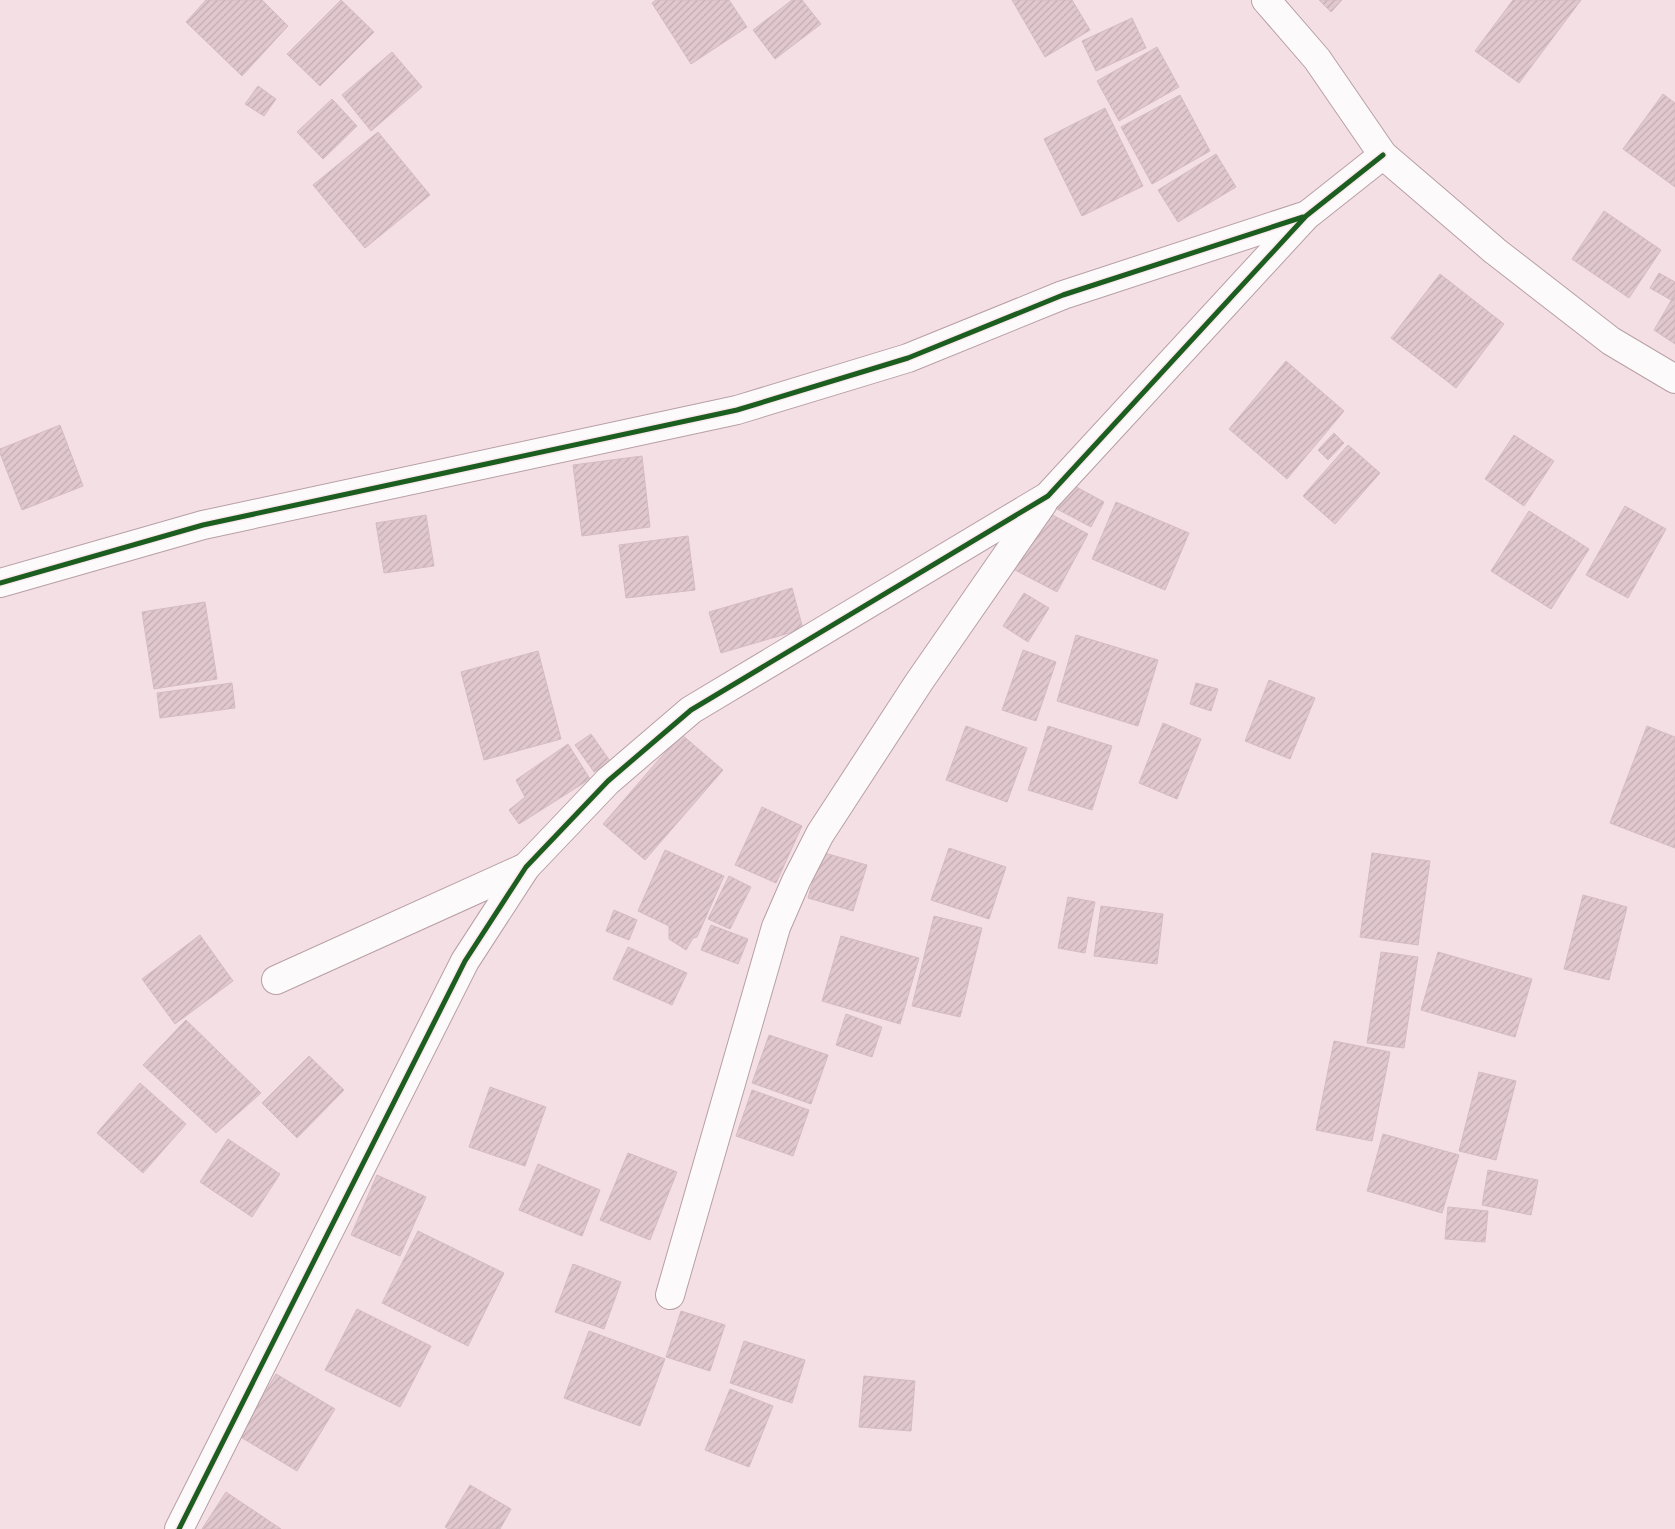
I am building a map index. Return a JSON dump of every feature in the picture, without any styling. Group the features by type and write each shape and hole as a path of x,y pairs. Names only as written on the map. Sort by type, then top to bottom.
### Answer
{"street":[{"path":"1266,0 1317,60 1383,155 1495,251 1595,329 1611,341 1675,379"},
{"path":"670,1295 776,927 796,881 820,834 919,682 1048,496 1306,216 1383,155"},
{"path":"0,583 203,525 737,410 908,358 1063,295 1306,216"},
{"path":"179,1529 465,961 526,867 608,781 691,710 1048,496"},
{"path":"276,980 526,867"}],"building":[{"path":"206,0 262,0 288,26 242,76 186,22"},
{"path":"341,0 374,32 320,86 287,54"},
{"path":"656,0 729,0 747,27 691,64 652,3"},
{"path":"792,0 802,0 821,24 775,59 753,30"},
{"path":"1012,0 1072,0 1090,30 1045,57"},
{"path":"1319,0 1342,0 1331,12"},
{"path":"1513,0 1581,0 1519,83 1475,51"},
{"path":"1132,18 1146,48 1096,71 1082,41"},
{"path":"1157,47 1179,87 1119,121 1097,81"},
{"path":"392,52 422,87 371,131 342,95"},
{"path":"258,86 276,99 264,116 245,104"},
{"path":"1663,94 1675,103 1675,187 1623,149"},
{"path":"1180,95 1210,151 1152,184 1121,127"},
{"path":"332,99 357,126 323,159 297,132"},
{"path":"1105,108 1143,186 1082,216 1044,139"},
{"path":"378,132 430,195 365,248 313,185"},
{"path":"1216,154 1236,187 1178,222 1158,190"},
{"path":"1604,211 1661,250 1629,298 1572,259"},
{"path":"1659,273 1675,282 1675,293 1671,300 1650,288"},
{"path":"1440,274 1504,324 1456,388 1391,338"},
{"path":"1675,294 1675,344 1654,330"},
{"path":"1286,361 1344,411 1287,479 1229,429"},
{"path":"60,425 83,486 22,510 0,449"},
{"path":"1334,433 1344,443 1328,460 1318,450"},
{"path":"1514,435 1554,461 1524,506 1485,479"},
{"path":"1348,445 1380,473 1335,524 1303,496"},
{"path":"642,456 650,527 582,536 573,465"},
{"path":"1069,483 1104,502 1091,527 1055,508"},
{"path":"1116,502 1189,533 1165,590 1092,559"},
{"path":"1625,506 1666,529 1628,598 1586,575"},
{"path":"1045,511 1088,534 1057,592 1013,569"},
{"path":"1529,511 1589,549 1551,609 1491,571"},
{"path":"426,515 434,566 384,573 376,523"},
{"path":"688,536 695,590 626,598 619,545"},
{"path":"792,588 803,629 721,653 709,612"},
{"path":"1024,593 1049,608 1028,642 1003,626"},
{"path":"205,602 217,679 154,689 142,612"},
{"path":"1076,635 1158,660 1138,726 1057,701"},
{"path":"1023,650 1056,662 1036,721 1002,710"},
{"path":"538,651 561,739 484,760 461,672"},
{"path":"1269,680 1315,698 1290,759 1245,741"},
{"path":"232,683 235,708 160,718 157,693"},
{"path":"1196,683 1218,689 1211,711 1190,704"},
{"path":"1163,723 1201,739 1177,799 1139,783"},
{"path":"966,726 1027,748 1007,802 946,780"},
{"path":"1048,726 1112,746 1092,810 1028,790"},
{"path":"1647,726 1675,737 1675,848 1610,823"},
{"path":"591,734 610,761 594,772 575,745"},
{"path":"681,734 723,770 645,860 603,824"},
{"path":"568,744 590,779 519,824 509,810 525,797 516,780"},
{"path":"762,807 802,826 776,883 735,865"},
{"path":"949,848 1006,867 989,919 931,900"},
{"path":"665,850 724,876 697,937 693,938 686,950 669,939 669,926 638,911"},
{"path":"821,852 867,865 853,911 808,898"},
{"path":"1372,853 1430,861 1418,945 1360,937"},
{"path":"729,876 751,887 730,929 708,919"},
{"path":"1583,895 1627,907 1609,980 1564,969"},
{"path":"1068,897 1095,902 1085,953 1058,948"},
{"path":"1101,906 1163,914 1157,964 1094,956"},
{"path":"614,910 637,920 629,940 606,931"},
{"path":"934,916 982,928 960,1017 912,1006"},
{"path":"711,925 748,939 738,964 701,950"},
{"path":"200,935 233,981 175,1024 142,979"},
{"path":"841,936 919,958 900,1024 822,1001"},
{"path":"628,947 687,973 672,1005 613,979"},
{"path":"1381,952 1418,957 1404,1048 1367,1043"},
{"path":"1438,952 1532,979 1515,1037 1421,1010"},
{"path":"846,1014 882,1027 872,1057 836,1045"},
{"path":"186,1020 261,1093 216,1133 143,1065"},
{"path":"769,1035 828,1055 811,1104 752,1083"},
{"path":"1334,1041 1390,1052 1372,1141 1316,1130"},
{"path":"309,1056 344,1090 297,1138 262,1103"},
{"path":"1479,1072 1516,1081 1496,1160 1459,1151"},
{"path":"140,1083 186,1124 143,1173 97,1133"},
{"path":"490,1087 546,1107 525,1166 469,1147"},
{"path":"752,1090 809,1110 793,1156 736,1136"},
{"path":"1383,1134 1459,1155 1442,1213 1367,1191"},
{"path":"228,1139 280,1174 252,1217 200,1182"},
{"path":"628,1153 677,1172 650,1240 600,1220"},
{"path":"538,1164 600,1190 582,1236 519,1210"},
{"path":"1488,1170 1538,1180 1531,1215 1482,1205"},
{"path":"377,1175 426,1197 400,1256 351,1235"},
{"path":"1448,1207 1488,1211 1485,1242 1445,1239"},
{"path":"418,1231 504,1273 468,1346 382,1303"},
{"path":"573,1264 621,1282 604,1329 555,1312"},
{"path":"357,1309 431,1346 400,1407 325,1370"},
{"path":"681,1311 725,1325 710,1371 666,1357"},
{"path":"589,1331 665,1359 640,1426 564,1398"},
{"path":"744,1341 805,1360 792,1403 730,1383"},
{"path":"276,1374 335,1409 297,1471 239,1436"},
{"path":"864,1376 915,1381 911,1431 859,1427"},
{"path":"730,1389 773,1406 749,1467 705,1450"},
{"path":"470,1485 511,1509 500,1529 449,1529 445,1527"},
{"path":"226,1492 281,1529 202,1529"}],"cycle path":[{"path":"179,1529 465,961 526,867 608,781 691,710 1048,496 1306,216 1383,155"},
{"path":"0,583 203,525 737,410 908,358 1063,295 1303,217"}]}
